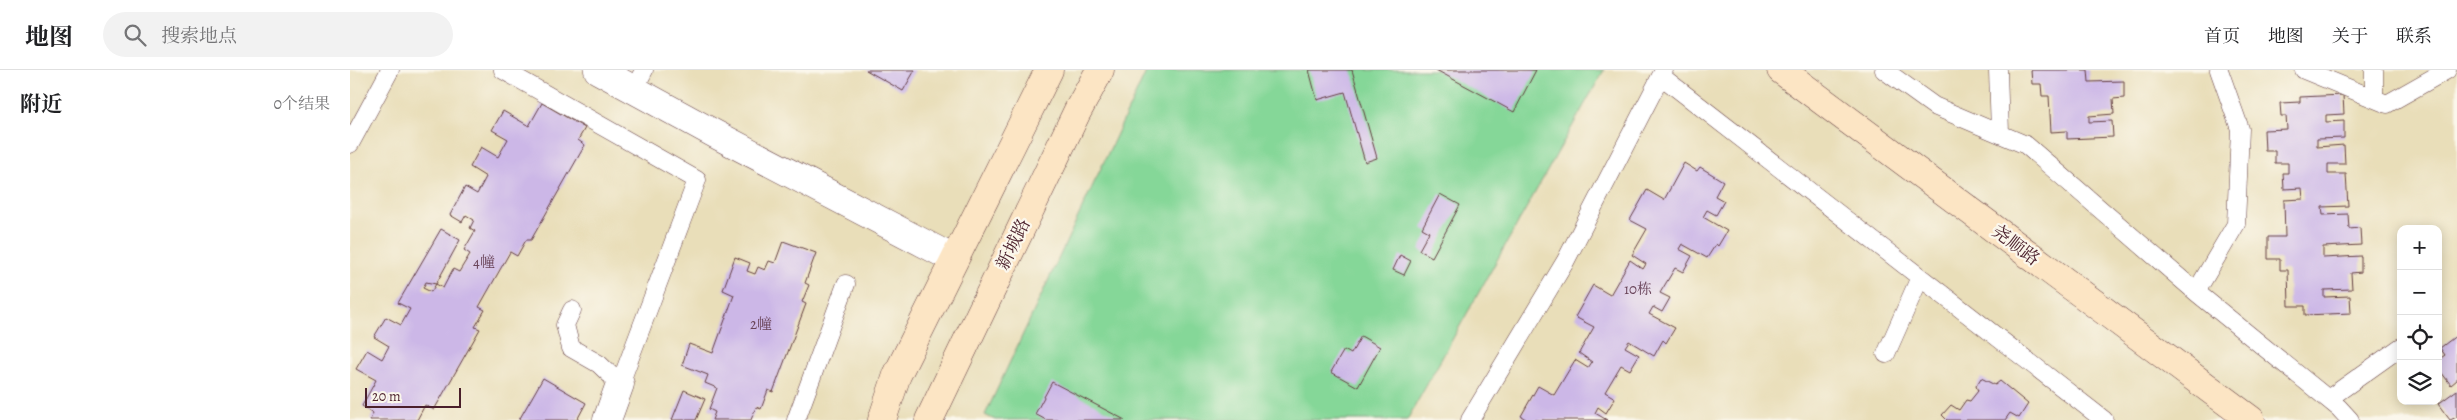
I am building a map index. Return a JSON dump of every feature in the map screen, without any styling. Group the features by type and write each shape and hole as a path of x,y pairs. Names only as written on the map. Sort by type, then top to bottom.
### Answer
{"main road":[{"path":"882,420 898,375 1049,70"},
{"name":"新城路","path":"929,420 1077,112 1100,70"},
{"name":"尧顺路","path":"1781,70 2251,420"}],"street":[{"path":"598,70 639,80 723,139 954,259"},
{"path":"606,420 620,384"}],"lane":[{"path":"350,144 390,70"},
{"path":"503,70 698,180 620,384 599,364 571,348 566,325 572,310"},
{"path":"1884,70 1934,106 2026,145 2196,292 2328,399 2350,420"},
{"path":"1998,70 2000,133"},
{"path":"2196,292 2236,224 2240,129 2220,70"},
{"path":"2304,70 2387,104 2447,70"},
{"path":"2374,70 2374,98"},
{"path":"1470,420 1565,262 1663,73 2104,420"},
{"path":"1886,354 1920,277"},
{"path":"796,420 846,284"},
{"path":"2328,399 2397,350"}],"green space":[{"path":"1147,70 1604,70 1407,420 995,420 985,415"}],"building":[{"path":"866,70 915,70 903,91"},
{"path":"1309,70 1352,70 1377,158 1365,162 1345,92 1317,100"},
{"path":"1436,70 1536,70 1514,112"},
{"path":"2031,70 2088,70 2089,82 2124,81 2124,98 2113,99 2114,114 2089,116 2089,122 2112,121 2113,137 2067,139 2067,131 2051,132 2049,96 2042,96 2041,84 2032,84"},
{"path":"2343,95 2344,114 2326,115 2326,122 2344,121 2344,138 2317,139 2317,147 2344,145 2345,164 2328,164 2328,174 2346,174 2348,206 2322,207 2323,215 2348,214 2349,229 2360,228 2361,245 2323,247 2323,258 2361,256 2361,272 2351,273 2352,289 2324,290 2324,297 2350,296 2351,313 2305,315 2305,306 2289,306 2288,270 2280,270 2280,259 2268,259 2268,237 2285,237 2284,200 2303,199 2302,188 2284,189 2283,173 2288,173 2288,163 2275,163 2275,151 2265,151 2264,130 2287,129 2286,116 2281,116 2280,103 2300,102 2300,97"},
{"path":"542,103 585,128 578,140 585,145 531,240 526,240 517,256 510,252 479,307 485,310 475,327 480,329 434,410 425,405 417,420 370,420 373,413 362,406 376,380 356,369 367,350 382,359 389,346 374,337 386,317 401,325 410,309 398,303 441,229 460,240 436,284 443,288 453,269 459,272 470,254 464,250 475,231 470,228 474,220 466,215 462,222 450,215 465,187 477,194 486,177 470,167 481,147 498,157 508,139 492,130 503,111 529,126","holes":["426,282 436,284 431,292 423,288"]},
{"path":"1684,163 1697,171 1700,167 1723,181 1715,196 1724,201 1716,215 1707,210 1703,217 1727,231 1718,246 1716,244 1707,258 1682,244 1679,249 1692,256 1683,272 1675,268 1660,293 1670,298 1662,312 1653,307 1649,314 1675,328 1666,343 1663,340 1654,356 1629,341 1625,347 1639,355 1630,370 1621,365 1605,392 1615,398 1606,413 1598,407 1595,413 1607,420 1527,420 1521,416 1538,386 1554,395 1575,360 1588,368 1592,362 1579,353 1594,327 1575,317 1593,285 1610,295 1630,260 1643,269 1646,264 1632,255 1647,229 1630,220 1647,190 1664,200"},
{"path":"1440,194 1460,205 1432,257 1419,250 1429,232 1422,228"},
{"path":"783,241 816,253 805,283 809,285 802,302 806,304 773,392 768,390 761,409 756,407 751,420 712,420 715,412 709,409 717,388 705,383 708,375 682,365 689,344 713,353 734,295 723,290 735,257 750,263 747,271 755,274 758,267 765,270 769,261 775,263"},
{"path":"1400,255 1411,261 1404,275 1393,270"},
{"path":"2457,335 2457,380 2451,385 2442,373 2442,357 2445,355 2442,346"},
{"path":"1361,336 1380,347 1358,387 1331,372 1344,350 1351,354"},
{"path":"543,378 586,403 577,420 519,420"},
{"path":"1981,378 1995,385 2000,381 2028,404 2019,418 2010,413 2005,420 1947,420 1942,415 1951,405 1959,410 1966,400 1970,401 1978,391 1976,386"},
{"path":"1052,382 1125,420 1046,420 1035,414"},
{"path":"684,390 705,399 696,420 672,420"},
{"path":"2457,390 2457,417 2450,420 2439,405 2442,405 2442,401"}]}
